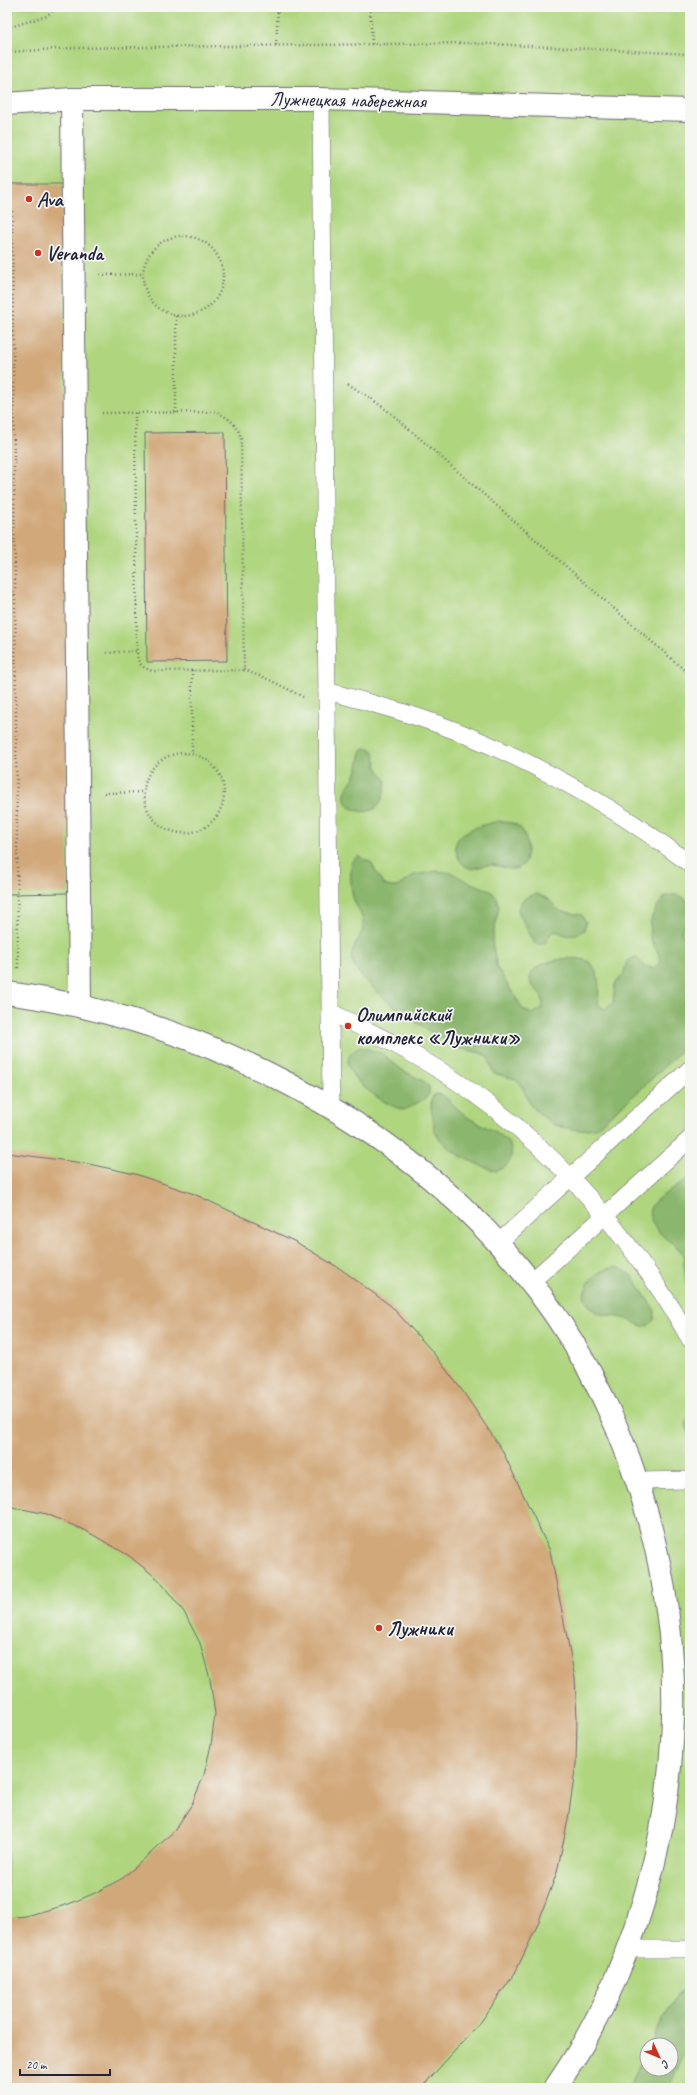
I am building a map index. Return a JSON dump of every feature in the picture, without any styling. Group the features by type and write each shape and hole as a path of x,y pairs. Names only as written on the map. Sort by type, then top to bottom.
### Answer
{"street":[{"name":"Лужнецкая набережная","path":"7,104 72,99 321,99 690,110"},
{"path":"72,99 80,1005"},
{"path":"7,993 80,1005 162,1030 211,1048 258,1069 331,1107 363,1128 403,1157 447,1194 498,1244 531,1282 565,1330 594,1381 620,1437 637,1481 656,1551 667,1608 673,1669 674,1709 670,1776 661,1833 645,1896 627,1949 597,2016 555,2088"}],"lane":[{"path":"321,99 331,1107"},
{"path":"327,691 386,707 437,724 519,758 592,797 660,842 690,864"},
{"path":"330,1012 385,1039 451,1077 508,1119 571,1177 606,1215 648,1270 690,1339"},
{"path":"498,1244 690,1069"},
{"path":"531,1282 690,1139"},
{"path":"637,1481 690,1480"},
{"path":"627,1949 690,1949"}],"path":[{"path":"7,28 46,16 57,7"},
{"path":"276,45 278,7"},
{"path":"370,7 372,44"},
{"path":"7,52 73,48 471,44 690,54"},
{"path":"12,211 18,964"},
{"path":"183,236 195,238 206,243 215,252 221,262 223,274 222,286 217,297 210,306 200,313 188,316 176,316 165,312 156,305 144,286 143,274 146,262 152,252 161,243 171,238 183,236"},
{"path":"74,275 143,274"},
{"path":"176,316 176,413"},
{"path":"324,371 369,397 392,414 690,675"},
{"path":"75,414 217,412 235,424 241,439 244,670"},
{"path":"135,413 137,651 139,662 146,670 244,670 288,689 327,712"},
{"path":"76,654 137,651"},
{"path":"192,670 192,754"},
{"path":"180,753 192,754 204,758 213,765 220,775 223,786 222,804 213,820 204,828 193,832 181,833 169,830 159,824 151,815 146,804 144,792 146,781 151,770 159,762 180,753"}],"green space":[{"name":"Олимпийский комплекс «Лужники»","path":"7,7 690,7 690,2088 7,2088"},
{"path":"366,748 374,751 377,767 386,781 383,797 380,803 371,811 365,812 349,807 346,802 345,793 357,771 361,752"},
{"path":"499,821 512,823 518,826 525,835 527,853 524,864 515,869 493,865 472,869 466,867 457,854 456,846 458,839 469,830"},
{"path":"359,856 371,863 383,884 391,887 397,887 414,875 437,871 452,873 468,882 490,890 496,897 499,907 492,941 497,968 523,1009 532,1014 542,1009 543,1002 542,997 531,983 531,974 541,965 568,958 585,960 594,967 598,977 598,1004 604,1009 607,1008 613,1003 615,984 623,975 627,961 636,957 645,966 654,969 661,962 651,939 650,927 652,916 665,897 674,895 683,897 689,904 690,908 688,918 681,932 686,939 690,939 690,1042 640,1090 596,1128 579,1130 552,1124 531,1106 521,1085 515,1079 493,1073 488,1057 481,1053 457,1047 431,1032 382,996 357,971 352,960 352,951 361,935 363,923 354,900 351,876 352,861"},
{"path":"537,894 548,899 560,911 582,915 586,923 584,930 573,935 552,932 544,944 535,944 518,911 520,904 524,899"},
{"path":"361,1047 381,1053 402,1070 425,1082 429,1086 429,1094 426,1098 404,1110 383,1101 371,1093 352,1073 348,1063 351,1054"},
{"path":"436,1094 448,1099 472,1120 503,1137 511,1149 511,1157 507,1164 496,1171 463,1157 447,1146 436,1133 434,1127 431,1104 433,1096"},
{"path":"690,1176 690,1293 685,1279 683,1254 660,1233 652,1222 650,1213 652,1206 657,1200"},
{"path":"616,1267 624,1270 632,1276 655,1311 654,1320 650,1324 640,1326 627,1319 601,1314 591,1308 587,1302 584,1294 592,1279 600,1272"},
{"path":"690,1414 690,1437 685,1422"},
{"path":"690,1984 690,2043 679,2062 679,2037 654,2037 673,2002 684,1988"},
{"path":"639,2067 639,2077 673,2077 668,2088 628,2088"}],"building":[{"path":"7,184 63,184 68,893 8,894"},
{"path":"225,432 227,661 147,662 145,433"},
{"name":"Лужники","path":"7,1153 84,1163 135,1174 194,1194 296,1242 342,1270 391,1306 431,1350 464,1393 502,1450 550,1551 575,1678 577,1718 576,1764 568,1819 557,1872 537,1926 515,1973 480,2023 421,2088 7,2088 7,1918 26,1916 69,1904 95,1893 123,1878 175,1830 192,1804 204,1775 211,1745 215,1714 210,1679 200,1643 184,1612 159,1580 128,1555 86,1531 47,1514 7,1506"}],"place":[{"name":"Ava","path":"29,199"},
{"name":"Veranda","path":"38,253"},
{"name":"Олимпийский комплекс «Лужники»","path":"348,1026"},
{"name":"Лужники","path":"379,1628"}]}
